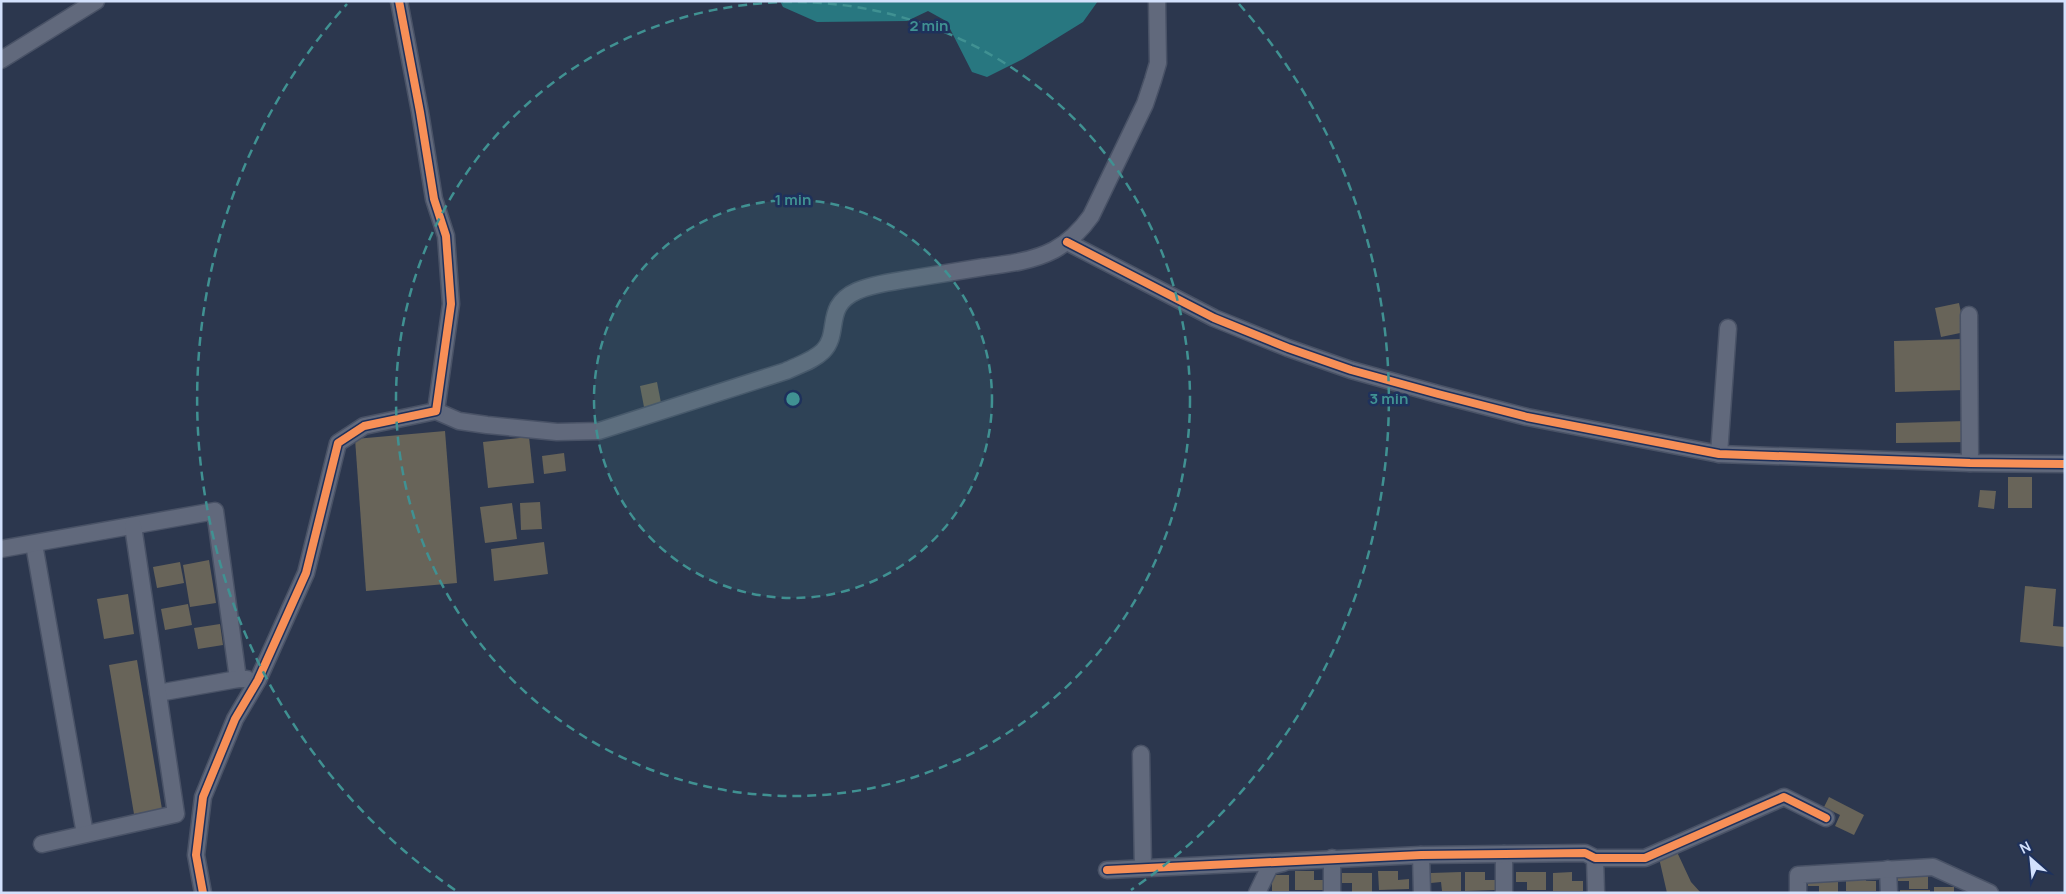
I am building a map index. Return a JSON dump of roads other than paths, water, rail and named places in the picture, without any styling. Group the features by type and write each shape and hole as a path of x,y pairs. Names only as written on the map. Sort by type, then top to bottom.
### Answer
{"street":[{"path":"1,60 96,1"},
{"path":"399,1 434,199 446,236 451,304 436,410"},
{"path":"203,893 196,855 203,797 235,719 258,680 306,573 338,443 364,426 436,410 459,421 487,425 558,432 599,432 786,371 809,360 822,351 830,341 836,311 843,300 856,291 883,283 1013,263 1036,257 1067,242 1082,228 1091,216 1145,104 1158,63 1157,1"},
{"path":"1067,242 1214,318 1288,348 1351,370 1527,417 1719,454 1970,463 2065,464"},
{"path":"1969,315 1970,463"},
{"path":"1719,454 1728,328"},
{"path":"1,550 215,511 238,679"},
{"path":"42,844 176,814 133,526"},
{"path":"34,544 85,834"},
{"path":"158,694 238,679 258,680"},
{"path":"1141,754 1143,868"},
{"path":"1107,870 1420,855 1585,854 1595,858 1645,858 1784,798 1826,818"},
{"path":"1504,854 1504,893"},
{"path":"1420,855 1422,893"},
{"path":"1332,858 1332,893"},
{"path":"1595,858 1596,893"},
{"path":"1257,893 1270,866 1294,860"},
{"path":"1798,893 1798,875 1933,867 1974,889 1990,893"},
{"path":"1888,869 1888,893"}]}
